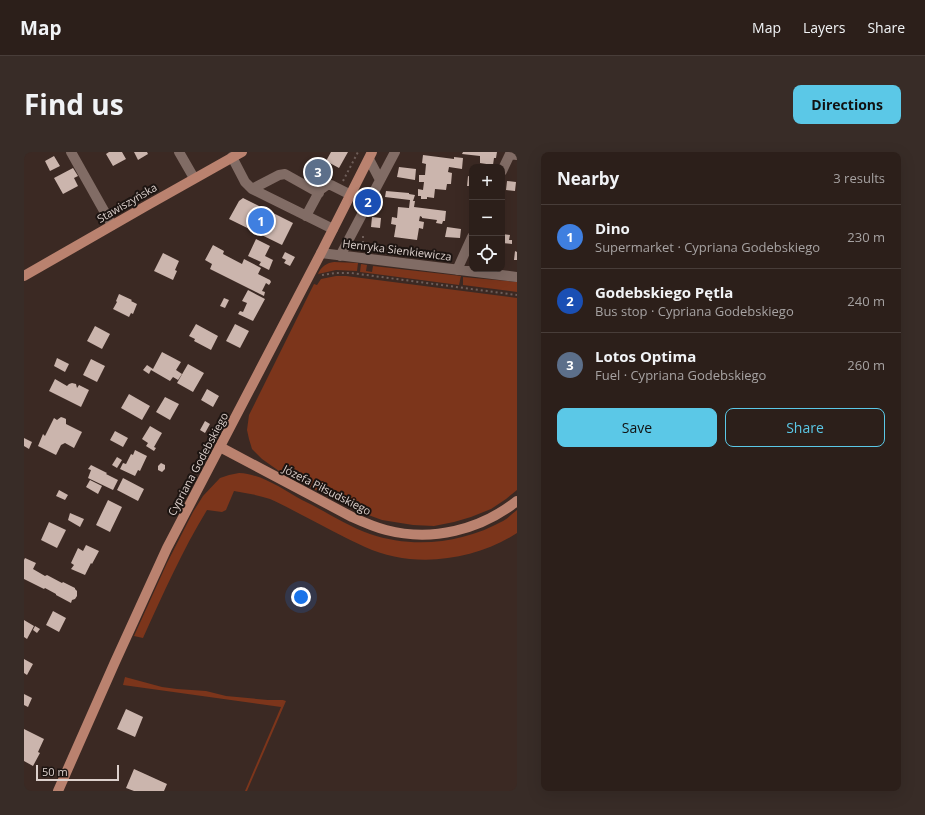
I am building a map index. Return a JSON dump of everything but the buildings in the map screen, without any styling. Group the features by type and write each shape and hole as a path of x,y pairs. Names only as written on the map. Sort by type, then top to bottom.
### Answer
{"main road":[{"name":"Stawiszyńska","path":"24,276 242,152"},
{"name":"Cypriana Godebskiego","path":"58,791 167,548 351,195 368,157"},
{"name":"Józefa Piłsudskiego","path":"220,447 352,517 370,525 402,533 419,535 436,534 466,528 496,516 517,501"}],"street":[{"path":"71,152 112,226"},
{"path":"179,152 194,178"},
{"path":"340,256 395,152"},
{"path":"505,165 510,154 517,155"},
{"path":"232,157 245,182 252,189 333,229"},
{"path":"368,157 380,180"},
{"path":"252,189 279,175 285,174 319,193"},
{"path":"306,216 320,190 327,184 351,195"},
{"path":"457,270 469,244"},
{"name":"Henryka Sienkiewicza","path":"321,253 517,277"}],"path":[{"path":"342,184 358,152"},
{"path":"363,235 363,250"},
{"path":"319,275 351,273 517,294"}],"shaded area":[{"path":"334,262 358,263 357,271 336,270 318,274 324,266"},
{"path":"361,264 367,265 366,271 372,272 373,266 461,276 459,285 360,272"},
{"path":"346,276 517,298 517,490 506,499 491,509 471,517 434,526 413,525 382,520 352,509 279,471 262,459 252,449 247,430 249,415 314,284 317,285 321,279"},
{"path":"463,277 517,282 517,292 463,285"},
{"path":"239,473 264,479 353,527 387,539 421,542 455,539 488,528 503,521 517,510 517,533 500,543 463,556 423,560 403,558 383,554 365,547 270,499 234,491 226,510 222,512 207,510 165,589 143,638 134,636 167,563 193,512 203,496 220,478"},
{"path":"125,677 162,687 206,691 226,696 286,701 247,791 245,791 281,707 123,685"}],"place":[{"name":"Lotos Optima","path":"318,172"},
{"name":"Godebskiego Pętla","path":"368,202"},
{"name":"Dino","path":"261,221"}]}
